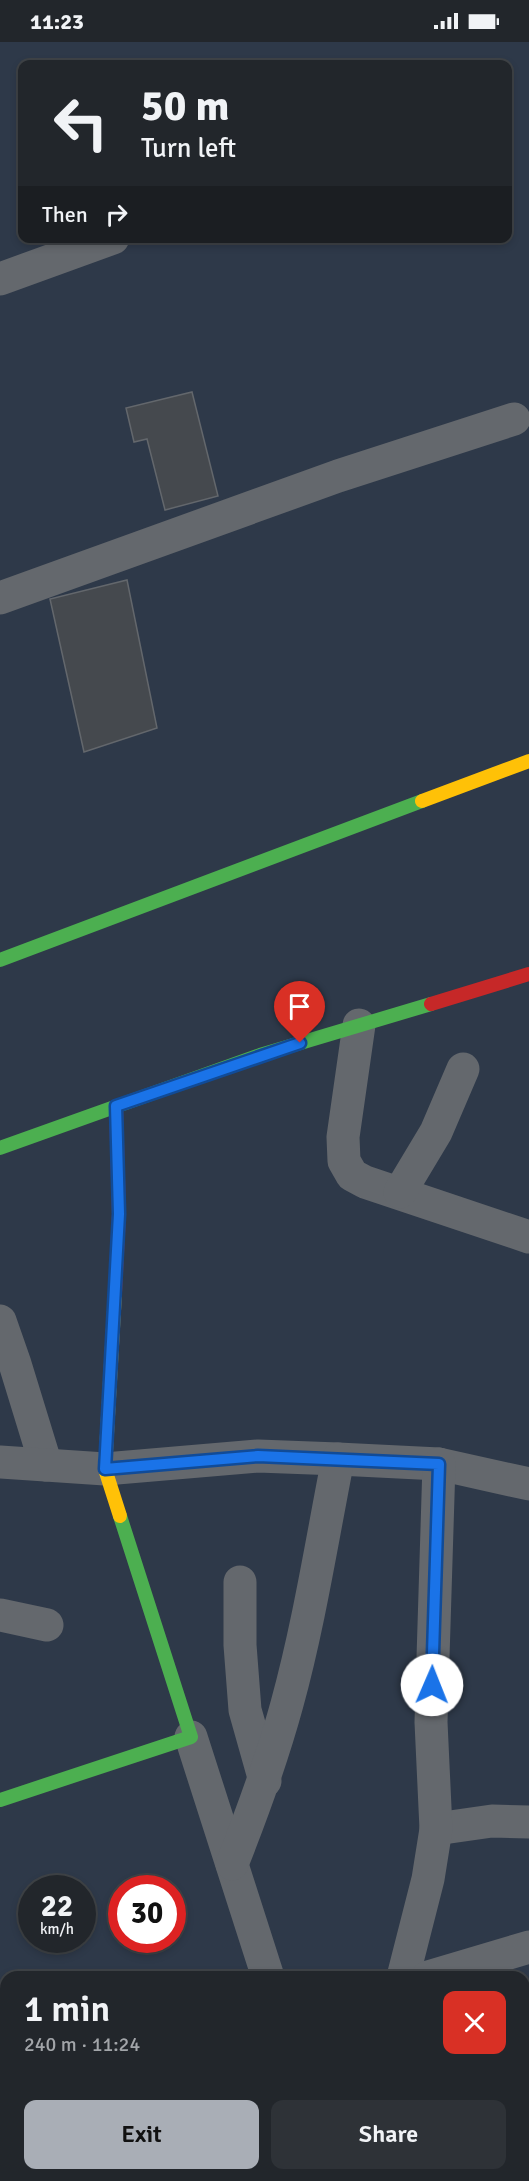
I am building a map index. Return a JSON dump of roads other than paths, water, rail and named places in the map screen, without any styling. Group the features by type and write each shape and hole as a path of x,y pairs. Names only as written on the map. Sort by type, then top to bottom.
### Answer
{"street":[{"path":"0,279 99,243"},
{"path":"0,598 338,476 514,419"},
{"path":"0,960 529,761"},
{"path":"0,1148 260,1055 529,974"},
{"path":"359,1025 344,1126 344,1161 352,1175 529,1237"},
{"path":"400,1192 436,1132 463,1069"},
{"path":"116,1106 119,1214 105,1469 266,1971"},
{"path":"0,1321 46,1466"},
{"path":"0,1462 105,1469 258,1456 338,1459 439,1464 529,1484"},
{"path":"232,1864 265,1781 288,1703 338,1459"},
{"path":"405,1971 428,1879 436,1828 431,1722 439,1464"},
{"path":"240,1582 240,1645 245,1710 265,1781"},
{"path":"0,1615 46,1625"},
{"path":"0,1800 191,1737"},
{"path":"436,1828 492,1821 529,1822"},
{"path":"448,1971 529,1947"}]}
